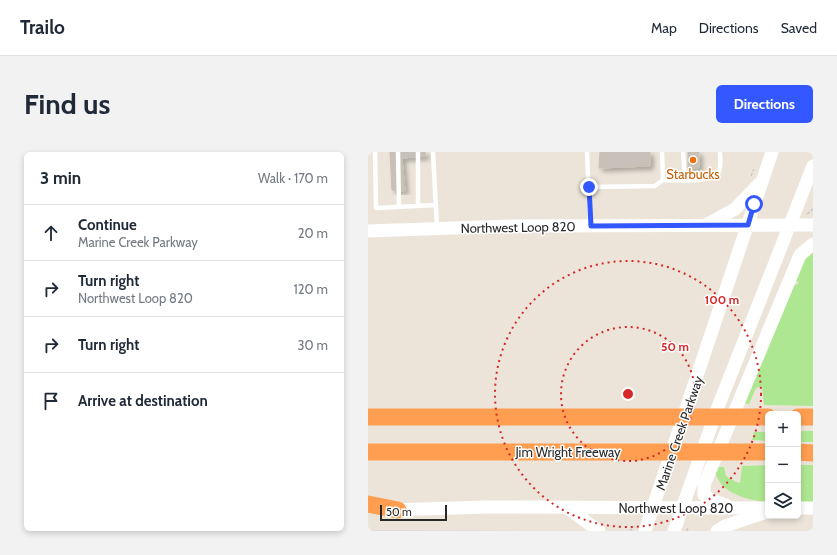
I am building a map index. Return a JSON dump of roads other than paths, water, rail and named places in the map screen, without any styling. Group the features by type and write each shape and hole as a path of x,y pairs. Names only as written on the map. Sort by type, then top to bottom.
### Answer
{"highway":[{"path":"368,418 763,417"},
{"path":"801,417 813,418"},
{"name":"Jim Wright Freeway","path":"368,452 765,452"},
{"path":"801,452 813,453"},
{"path":"368,504 398,510"}],"main road":[{"name":"Marine Creek Parkway","path":"645,531 654,508 671,449 692,392 772,152"},
{"name":"Marine Creek Parkway","path":"674,531 718,407 813,166"},
{"path":"704,226 735,209 762,181"},
{"name":"Northwest Loop 820","path":"368,231 437,228 813,225"},
{"path":"732,508 704,495 704,485 800,255 813,244"},
{"name":"Northwest Loop 820","path":"368,510 487,507 765,508"},
{"path":"566,507 599,531"},
{"path":"801,508 813,508"},
{"path":"717,531 725,526 765,512"}],"lane":[{"path":"375,152 376,208 436,205"},
{"path":"398,152 399,207"},
{"path":"418,152 418,206"},
{"path":"433,152 437,228"},
{"path":"587,152 591,226"},
{"path":"662,152 663,180"},
{"path":"683,152 685,180"},
{"path":"589,187 655,186 663,180 710,179 718,173 720,152"}],"place":[{"name":"Starbucks","path":"693,160"}]}
